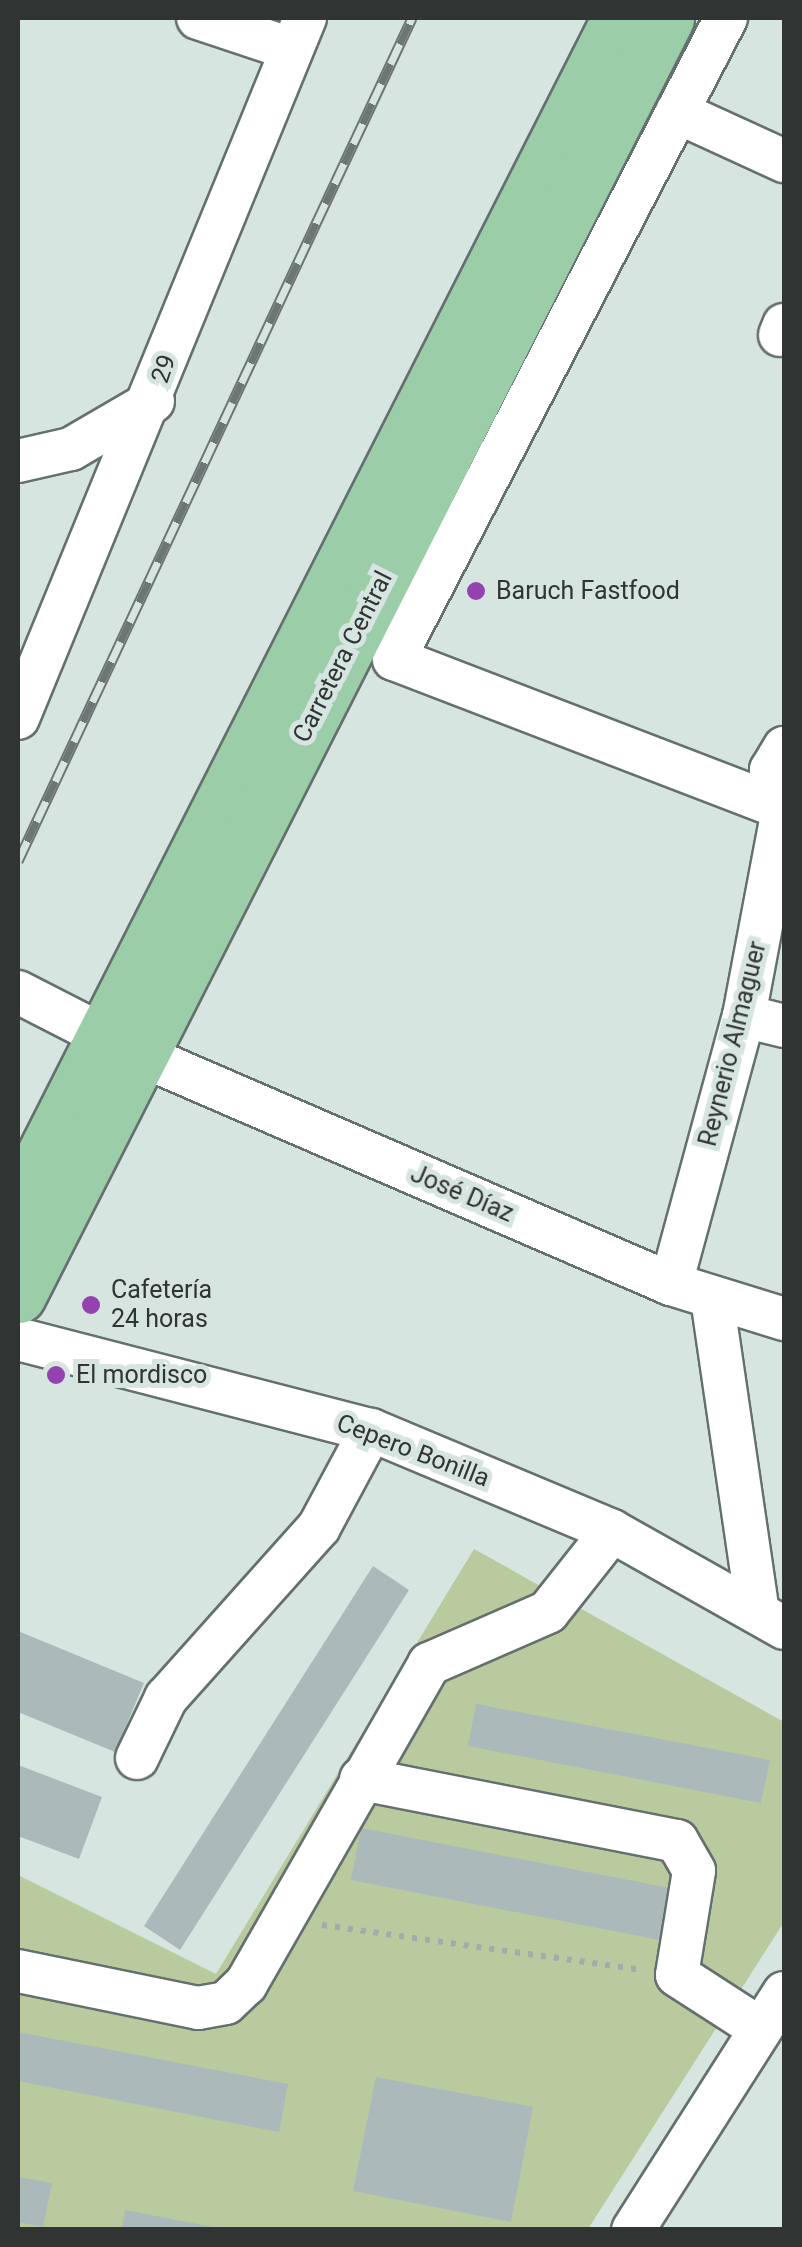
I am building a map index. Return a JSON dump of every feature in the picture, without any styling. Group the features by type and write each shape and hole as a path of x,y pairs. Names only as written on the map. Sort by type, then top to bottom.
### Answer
{"main road":[{"name":"Carretera Central","path":"18,1295 124,1048 620,18"},
{"name":"Carretera Central","path":"18,1207 124,1048 666,18"}],"street":[{"path":"198,18 298,33"},
{"path":"726,18 394,659 784,809"},
{"name":"29","path":"18,718 152,401 298,33"},
{"path":"676,112 784,161"},
{"path":"18,461 71,449 152,401"},
{"name":"Reynerio Almaguer","path":"671,1284 764,1021 784,809 771,770 784,748"},
{"name":"José Díaz","path":"18,992 124,1048 671,1284 784,1319"},
{"path":"712,1298 771,1620"},
{"name":"Cepero Bonilla","path":"18,1339 371,1430 612,1531 771,1620"},
{"path":"137,1758 166,1698 318,1527 371,1430"},
{"path":"18,1971 198,2008 226,2003 281,1919 429,1664 548,1612 612,1531"},
{"path":"361,1779 676,1841 694,1870 677,1974 759,2028"},
{"path":"633,2230 784,1994"}],"path":[{"path":"281,1919 677,1974"}],"green space":[{"path":"474,1549 784,1722 784,1922 588,2229 18,2229 18,1875 216,1974"}],"building":[{"path":"373,1566 409,1590 180,1950 144,1926"},
{"path":"18,1631 144,1683 115,1752 18,1712"},
{"path":"476,1704 770,1760 761,1803 468,1746"},
{"path":"18,1765 102,1797 79,1859 18,1836"},
{"path":"361,1828 680,1890 670,1942 351,1880"},
{"path":"18,2032 288,2084 279,2132 18,2081"},
{"path":"376,2077 533,2107 511,2222 353,2191"},
{"path":"18,2177 52,2183 43,2227 18,2222"},
{"path":"125,2210 218,2228 218,2230 121,2230"}],"railway":[{"path":"18,861 412,18"}],"place":[{"name":"Baruch Fastfood","path":"476,591"},
{"name":"Cafetería 24 horas","path":"91,1305"},
{"name":"El mordisco","path":"56,1375"}]}
